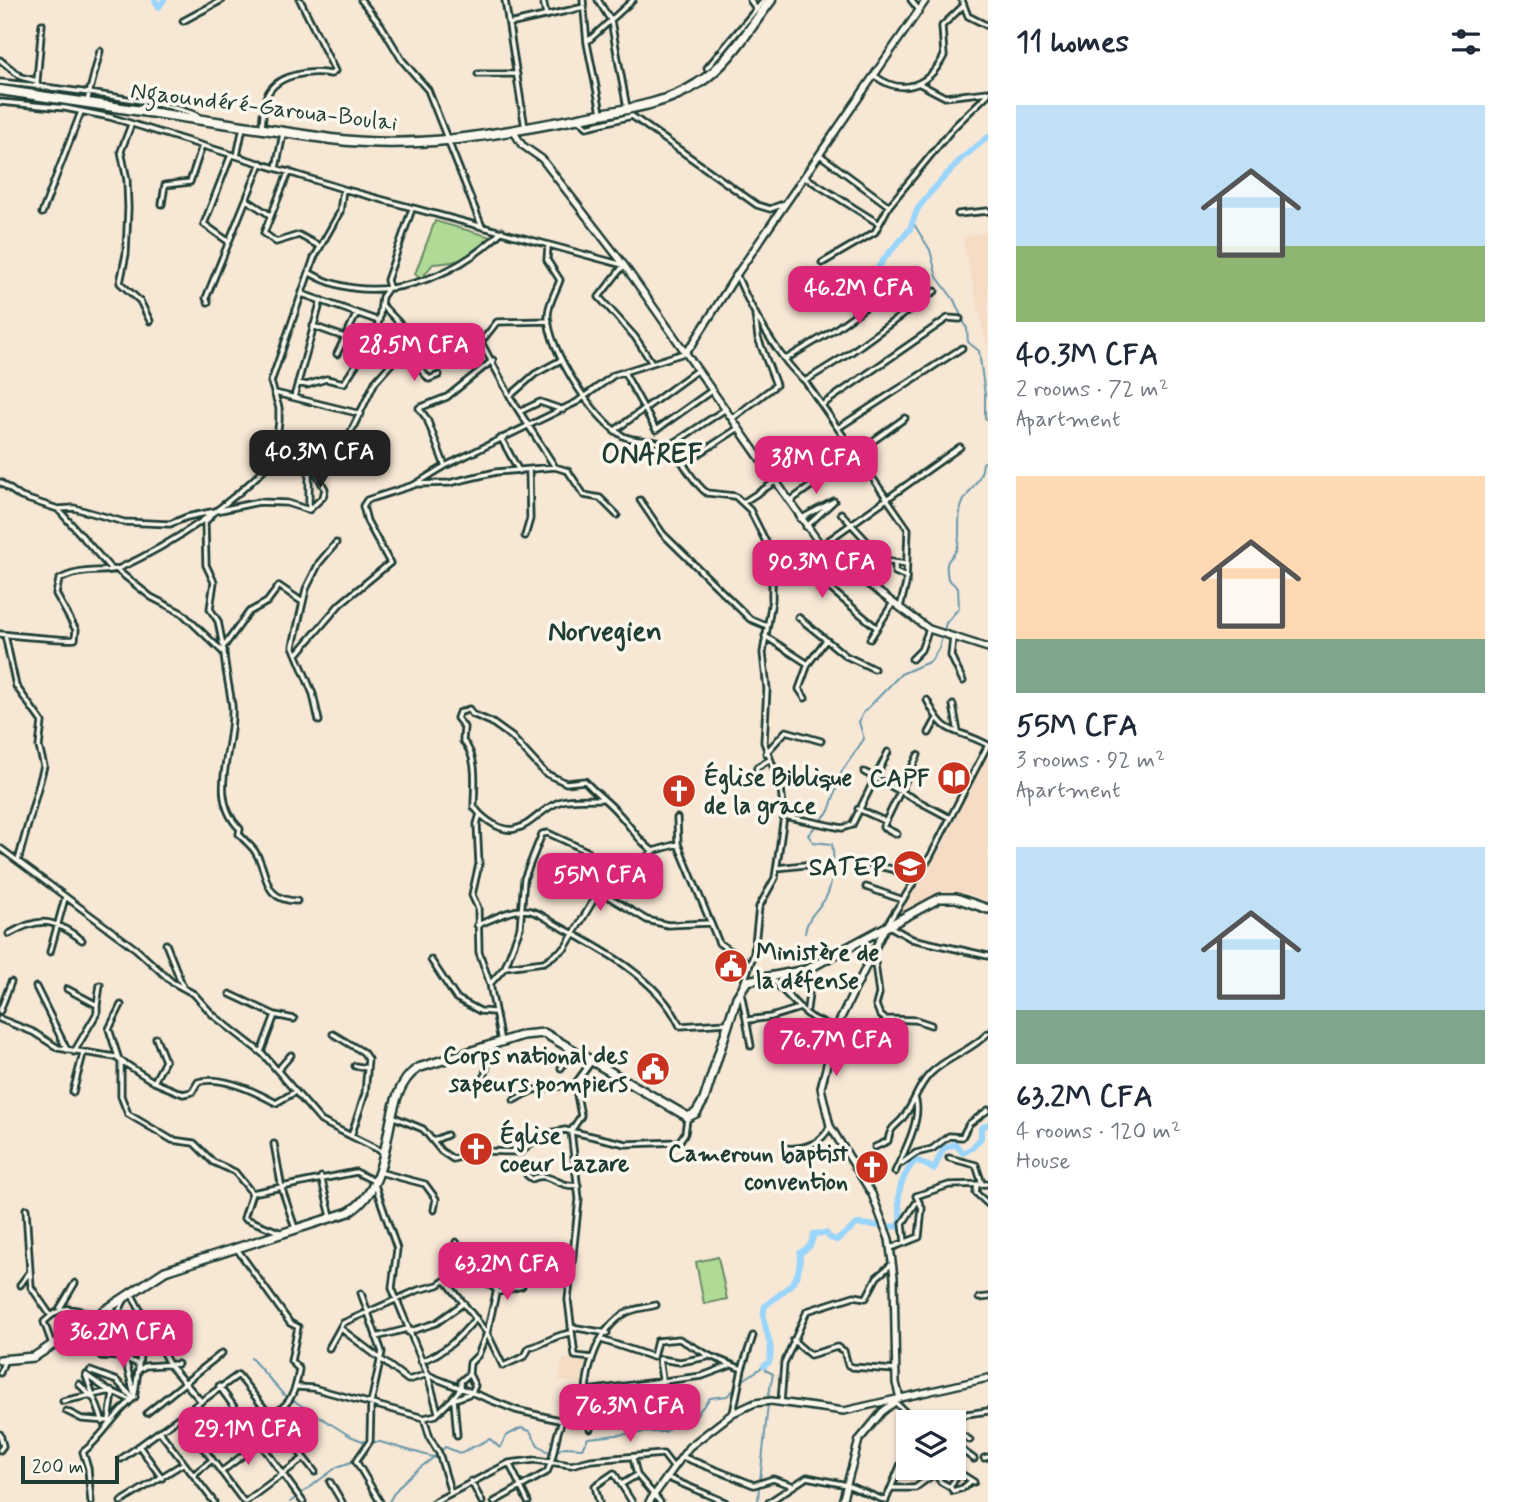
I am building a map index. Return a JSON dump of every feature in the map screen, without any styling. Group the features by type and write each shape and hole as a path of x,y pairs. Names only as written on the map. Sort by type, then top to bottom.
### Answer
{"highway":[{"name":"Ngaoundéré-Garoua-Boulai","path":"0,90 37,91 88,98 123,108 380,144 448,142 526,130 682,93 705,78 724,60 771,0"}],"main road":[{"path":"2,1360 34,1357 182,1263 237,1249 332,1218 362,1205 375,1184 400,1090 410,1074 523,1035 544,1033 688,1116 696,1112 704,1100 742,987 750,980 804,970 940,898 956,898 988,909"}],"street":[{"path":"183,21 222,0"},
{"path":"261,129 267,96 281,81 308,73 331,74 335,71 300,0"},
{"path":"362,0 402,60 428,90 482,227"},
{"path":"506,0 526,130"},
{"path":"543,0 546,15"},
{"path":"583,0 587,43 601,114"},
{"path":"598,0 611,21 627,108"},
{"path":"587,43 635,0"},
{"path":"750,0 757,10"},
{"path":"707,68 764,0"},
{"path":"911,0 919,10"},
{"path":"319,721 320,713 297,659 298,653 329,615 390,563 367,521 365,502 416,484 445,466 530,423 565,409 624,372 684,353 926,0"},
{"path":"961,0 973,20 988,26"},
{"path":"875,76 904,88 920,84 944,56 942,26 963,6"},
{"path":"509,24 584,7"},
{"path":"613,30 619,13"},
{"path":"0,82 37,91 42,24"},
{"path":"100,51 88,98 164,105 195,113 202,120"},
{"path":"0,60 21,77 37,81"},
{"path":"478,74 517,74"},
{"path":"920,84 944,97 988,93"},
{"path":"822,263 875,232 889,206 954,127 988,93"},
{"path":"0,102 82,112 120,121 412,209 624,265"},
{"path":"120,121 123,108"},
{"path":"42,214 82,112"},
{"path":"578,118 587,127 632,116 757,205 770,209 790,201"},
{"path":"131,125 121,151 127,180 128,208 126,254 120,283 129,288 145,307 150,321"},
{"path":"237,156 243,126"},
{"path":"276,168 284,132"},
{"path":"514,132 522,145 546,164 624,265 800,519 835,562 929,629 988,648"},
{"path":"162,204 165,185 190,182 202,146"},
{"path":"229,242 205,224 232,155"},
{"path":"820,155 889,206"},
{"path":"208,302 206,298 261,163"},
{"path":"289,172 263,231 268,238 279,242 299,234 320,246"},
{"path":"805,177 878,223"},
{"path":"297,901 283,900 269,889 254,849 241,837 240,829 226,812 222,782 231,739 232,705 225,682 225,645 218,621 210,609 214,582 206,565 205,522 269,464 278,438 279,408 271,382 309,273 320,246 340,212 343,189"},
{"path":"247,200 270,215"},
{"path":"389,287 387,280 412,209"},
{"path":"958,214 988,211"},
{"path":"309,273 343,287 389,287 435,279 478,254 502,231"},
{"path":"542,319 548,313 560,280 547,260 548,246"},
{"path":"624,265 598,297 635,338 652,363"},
{"path":"786,359 834,330 916,270"},
{"path":"737,274 755,311 786,359 805,380 908,528 906,577 900,607"},
{"path":"298,383 307,385 326,379 344,383 371,342 379,321 382,297 389,287"},
{"path":"805,380 850,353 935,291"},
{"path":"302,294 379,321"},
{"path":"293,397 321,300"},
{"path":"278,438 312,452 341,448 361,414 375,382 404,351 407,338 405,329 382,305"},
{"path":"731,420 738,411 776,385 758,338 755,311"},
{"path":"337,354 357,313"},
{"path":"548,313 561,360 599,419 630,440 659,442 668,447 685,463 704,491 735,496 754,515 766,542 772,568 772,600 763,653 767,689 764,742 781,788 784,816 777,868 759,907 754,953 742,987 751,1046"},
{"path":"822,405 948,318 960,318"},
{"path":"549,321 542,319 494,325 481,340 510,396 530,423 555,467"},
{"path":"313,326 344,338"},
{"path":"838,428 962,348"},
{"path":"404,351 429,379 439,375"},
{"path":"445,466 427,419 419,408 447,397 493,360"},
{"path":"510,396 535,374 561,360"},
{"path":"614,431 696,371"},
{"path":"624,372 657,430 711,391"},
{"path":"274,393 361,414"},
{"path":"521,411 540,401 565,409"},
{"path":"668,447 724,410"},
{"path":"788,502 905,418"},
{"path":"685,463 737,429"},
{"path":"501,438 519,471"},
{"path":"821,545 960,447"},
{"path":"309,510 312,452"},
{"path":"309,510 323,497 325,489 312,464"},
{"path":"416,484 449,483 496,472 555,467 568,471 583,495 600,498 617,515"},
{"path":"525,536 529,525 529,469"},
{"path":"0,482 21,497 58,509 74,508 124,522 170,524 216,511 268,502 309,510"},
{"path":"744,503 775,482"},
{"path":"640,500 663,534 688,555 750,619 766,626"},
{"path":"800,519 834,501 834,505 806,527"},
{"path":"58,509 110,568"},
{"path":"117,570 216,511"},
{"path":"841,513 869,540 872,549 885,561 906,564"},
{"path":"810,514 813,520"},
{"path":"298,653 293,646 302,616 301,602 318,563 336,543"},
{"path":"835,562 822,573 821,581 877,628"},
{"path":"895,562 895,572 906,577"},
{"path":"18,862 44,766 39,747 41,722 16,686 2,634 37,635 69,642 75,639 76,630 56,594 56,583 65,576 110,568 117,570 151,597 183,613 224,653"},
{"path":"225,645 249,612 267,602 279,586 301,602"},
{"path":"870,639 894,602"},
{"path":"798,617 846,656 874,669"},
{"path":"912,659 921,650 929,629"},
{"path":"765,636 808,664"},
{"path":"946,636 951,656 963,681"},
{"path":"805,698 799,689 808,664 826,640"},
{"path":"906,1410 898,1401 895,1370 891,1248 872,1194 830,1126 821,1088 836,1028 871,956 950,818 988,745 958,733 936,720 927,700"},
{"path":"953,705 958,733"},
{"path":"601,799 563,800 528,826 513,828 488,821 474,807 476,774 468,746 463,741 464,727 457,718 463,709 469,709 472,715 491,722 512,737 545,773 566,783 585,781 601,799 617,811 635,836 653,851"},
{"path":"929,733 936,720"},
{"path":"766,753 786,731 821,741"},
{"path":"784,816 846,828 852,825 888,752"},
{"path":"897,834 883,830 885,821 918,755"},
{"path":"755,782 757,767 769,760"},
{"path":"864,772 950,818"},
{"path":"858,809 885,821"},
{"path":"480,814 477,824 479,864 472,895 477,904 479,952 491,984 493,1012 501,1042"},
{"path":"677,818 678,844 710,923 723,948 750,964"},
{"path":"491,984 505,967 520,928 525,872 545,832 587,851 606,872 618,876 629,866 645,860 653,851 678,844"},
{"path":"0,848 136,949 261,1052 321,1121 384,1153"},
{"path":"863,863 892,869 915,880"},
{"path":"777,868 814,864"},
{"path":"866,887 903,900"},
{"path":"505,967 548,960 565,948 599,891 647,920 668,925 710,923"},
{"path":"50,952 60,924 65,898"},
{"path":"477,925 523,910 536,912 575,932 628,967 669,1009 680,1026 729,1023"},
{"path":"9,934 28,923 60,924 82,940"},
{"path":"887,927 912,939 988,956"},
{"path":"166,944 183,987"},
{"path":"871,956 875,963 879,994 876,1005 880,1015 885,1019 916,1020 931,1025"},
{"path":"430,960 456,998 480,1012 493,1012"},
{"path":"804,970 808,994 806,1008 812,1018"},
{"path":"771,977 812,1018 836,1028"},
{"path":"0,1011 11,982"},
{"path":"74,1052 97,1013 100,985"},
{"path":"36,987 67,1049"},
{"path":"67,989 97,1005"},
{"path":"230,994 275,1015 294,1019"},
{"path":"121,1005 109,1029 120,1061 121,1096 128,1114 172,1140 194,1143 213,1162 235,1172 252,1194"},
{"path":"748,1020 771,1017 800,1008"},
{"path":"261,1052 275,1015"},
{"path":"0,1019 33,1032 58,1048 120,1061 154,1082 183,1094 192,1092 198,1082 211,1081 240,1087 276,1103 295,1092"},
{"path":"875,1147 888,1141 892,1126 904,1118 919,1087 933,1072 973,1049 988,1033"},
{"path":"333,1034 366,1055 365,1094 361,1111 350,1131 351,1136"},
{"path":"154,1082 165,1061 156,1038"},
{"path":"484,1078 492,1045"},
{"path":"561,1068 574,1049"},
{"path":"73,1092 82,1054"},
{"path":"278,1070 291,1055"},
{"path":"514,1100 533,1090 575,1084 593,1061"},
{"path":"355,1066 367,1068"},
{"path":"575,1084 581,1116 571,1131 578,1185 577,1221 569,1279 571,1327 575,1356 592,1358"},
{"path":"902,1163 902,1153 917,1115 915,1098"},
{"path":"895,1172 916,1153 932,1149 949,1136 962,1137 969,1124 988,1110"},
{"path":"394,1117 423,1129 445,1156 459,1159 480,1151 521,1152 544,1134 571,1131 626,1144 666,1144 682,1140 688,1116"},
{"path":"785,1148 799,1149 813,1144 830,1126"},
{"path":"432,1142 447,1135"},
{"path":"274,1144 282,1189 295,1228"},
{"path":"948,1158 976,1165 979,1184 976,1193 988,1204"},
{"path":"252,1194 272,1187 282,1189 321,1177 356,1172 375,1184 397,1250 392,1288 428,1375 438,1412"},
{"path":"379,1172 425,1184 436,1199 434,1210"},
{"path":"527,1175 532,1179 544,1175 568,1186 578,1185"},
{"path":"321,1177 332,1218"},
{"path":"891,1248 919,1237 922,1208 916,1196 938,1187 988,1184"},
{"path":"252,1194 244,1218 281,1233"},
{"path":"905,1243 903,1223 917,1202"},
{"path":"26,1209 31,1287 51,1316"},
{"path":"456,1242 470,1264 499,1292 522,1286"},
{"path":"237,1249 290,1323 298,1326 291,1361 299,1369 292,1400 252,1431"},
{"path":"329,1348 344,1323 446,1281 470,1264"},
{"path":"781,1402 784,1364 807,1311 855,1296 866,1298 877,1277 893,1264"},
{"path":"20,1285 30,1271"},
{"path":"446,1281 477,1318 503,1366 525,1356 528,1348 540,1345 557,1334 572,1333"},
{"path":"53,1346 44,1322 59,1310 75,1283"},
{"path":"297,1387 313,1388 424,1418 438,1412 452,1401 471,1393 475,1386 469,1374 470,1363 487,1333 497,1289"},
{"path":"361,1293 382,1352 371,1403 369,1442 356,1460 380,1502"},
{"path":"97,1345 107,1334 128,1295 141,1315 148,1319 170,1366 200,1401"},
{"path":"979,1298 988,1297"},
{"path":"376,1338 436,1323 464,1303"},
{"path":"590,1429 586,1399 592,1358 607,1333 627,1312 656,1305"},
{"path":"59,1310 72,1307 97,1315"},
{"path":"91,1502 88,1468 83,1452 100,1438 104,1427 133,1398 139,1370 141,1315"},
{"path":"421,1362 455,1343 477,1318"},
{"path":"571,1327 607,1333"},
{"path":"340,1328 408,1380 428,1375 530,1415 563,1420"},
{"path":"733,1413 742,1369 753,1336"},
{"path":"653,1357 657,1341 674,1338 742,1369"},
{"path":"602,1340 659,1359 680,1362 709,1356"},
{"path":"793,1340 810,1355 816,1356 829,1348 841,1348 852,1367 895,1370"},
{"path":"113,1341 125,1359 133,1398"},
{"path":"147,1413 222,1353"},
{"path":"101,1356 125,1359 138,1364 139,1370"},
{"path":"586,1414 662,1396 663,1382 659,1359"},
{"path":"0,1373 2,1360"},
{"path":"139,1370 145,1366 178,1364"},
{"path":"587,1391 702,1376 730,1365"},
{"path":"90,1371 117,1381 133,1398"},
{"path":"457,1435 452,1401 461,1388 461,1381 469,1374"},
{"path":"104,1427 86,1375 112,1392 133,1398"},
{"path":"121,1459 219,1386 239,1376 315,1472"},
{"path":"655,1501 666,1477 681,1456 733,1413 755,1403 781,1402 844,1411 898,1401 988,1378"},
{"path":"79,1384 93,1398"},
{"path":"219,1386 302,1501"},
{"path":"64,1401 93,1398 112,1392"},
{"path":"66,1411 82,1419 109,1420 112,1392"},
{"path":"495,1502 542,1477 552,1456 563,1420 586,1399"},
{"path":"842,1502 859,1440 882,1412 898,1401"},
{"path":"966,1414 988,1411"},
{"path":"180,1417 245,1502 304,1458"},
{"path":"203,1447 241,1417"},
{"path":"424,1418 430,1438 440,1454 451,1493"},
{"path":"159,1431 214,1502"},
{"path":"0,1434 3,1446 0,1450"},
{"path":"966,1438 970,1440"},
{"path":"221,1472 261,1442"},
{"path":"139,1446 162,1478"},
{"path":"966,1453 974,1458"},
{"path":"434,1502 509,1463 552,1456 571,1465 663,1454 673,1467"},
{"path":"681,1456 754,1485 773,1479 791,1485"},
{"path":"633,1457 637,1475 655,1501"},
{"path":"193,1475 212,1460"},
{"path":"121,1502 184,1463"},
{"path":"509,1463 528,1502"},
{"path":"600,1502 596,1485 614,1473 632,1502"},
{"path":"769,1502 791,1485 807,1477 847,1485 886,1502 896,1474"},
{"path":"622,1485 637,1475"},
{"path":"666,1477 725,1502"},
{"path":"939,1480 958,1491 973,1482 966,1478"},
{"path":"890,1488 915,1488 925,1480"},
{"path":"950,1486 954,1480"},
{"path":"471,1481 482,1502"},
{"path":"330,1482 342,1502"}],"shaded area":[{"path":"988,232 988,351 962,237"},
{"path":"988,752 988,902 967,893 943,892 897,916 942,847"},
{"path":"589,1358 586,1383 558,1381 563,1359"}],"green space":[{"path":"435,221 491,237 479,250 466,258 433,264 421,279 415,274"},
{"path":"718,1257 727,1299 704,1304 696,1262"}],"waterway":[{"path":"155,0 159,7 164,0"},
{"path":"823,305 841,303 869,283 883,260 910,229 917,210 929,194 961,159 988,137"},
{"path":"912,221 930,250 937,277 954,300 967,329 968,342 979,351 985,418 988,420"},
{"path":"805,933 810,918 828,893 833,864 832,844 813,842 808,835 829,811 842,771 864,739 859,722 863,713 901,674 931,661 939,648 946,623 959,608 958,588 948,579 947,565 958,545 959,517 964,500 979,478 983,463 988,460"},
{"path":"764,1366 771,1355 764,1320 765,1306 791,1285 798,1272 800,1253 810,1246 814,1234 826,1233 837,1240 857,1224 898,1227 901,1187 912,1164 916,1160 934,1169 943,1149 955,1144 963,1153 981,1138 981,1128 988,1124"},
{"path":"251,1358 283,1394 350,1436 436,1458"},
{"path":"742,1381 764,1366 765,1370 773,1374 768,1398"},
{"path":"389,1502 407,1478 445,1447 460,1453 490,1439 500,1448 506,1436 521,1428 530,1431 538,1445 552,1454 564,1447 582,1448 588,1438 665,1432 674,1424 688,1425 710,1398 727,1396 736,1388"},
{"path":"760,1481 768,1404"},
{"path":"290,1502 337,1467 360,1459 371,1443"},
{"path":"758,1502 759,1486"}],"place":[{"name":"CAPF","path":"954,778"},
{"name":"Église Biblique de la grace","path":"679,791"},
{"name":"SATEP","path":"910,867"},
{"name":"Ministère de la défense","path":"731,966"},
{"name":"Corps national des sapeurs pompiers","path":"653,1069"},
{"name":"Église coeur Lazare","path":"476,1149"},
{"name":"Cameroun baptist convention","path":"872,1167"}],"district":[{"name":"ONAREF","path":"652,453"},
{"name":"Norvegien","path":"605,630"}]}
